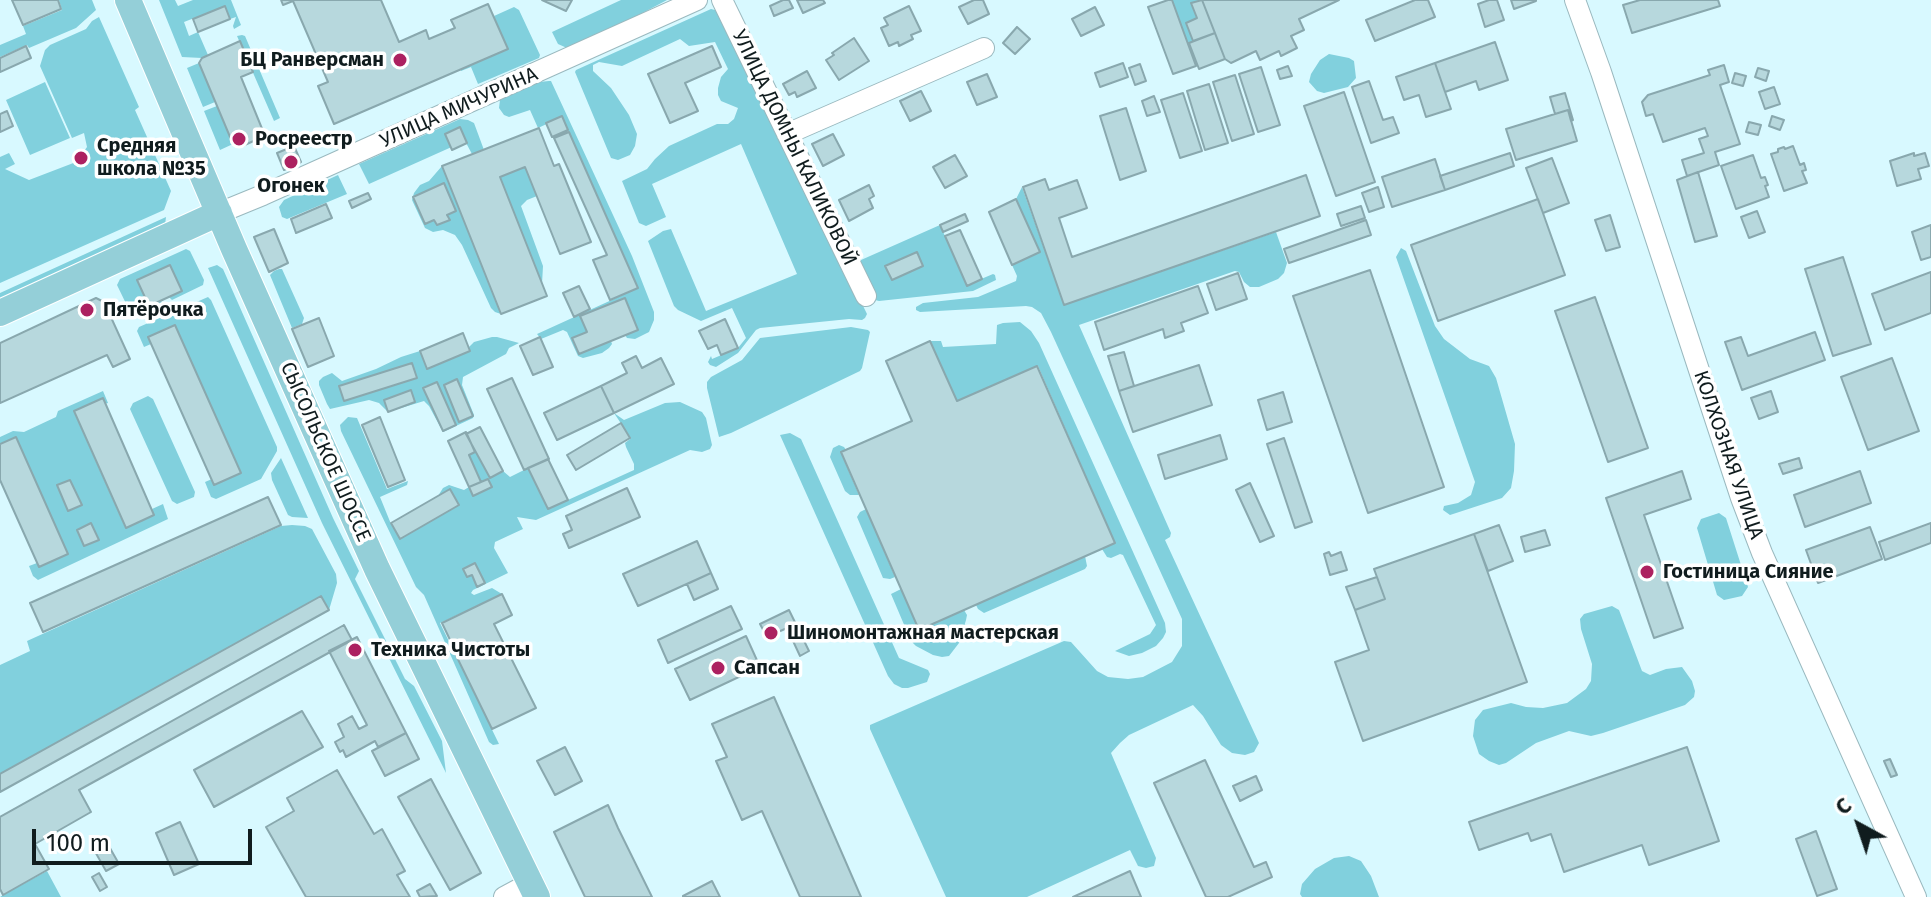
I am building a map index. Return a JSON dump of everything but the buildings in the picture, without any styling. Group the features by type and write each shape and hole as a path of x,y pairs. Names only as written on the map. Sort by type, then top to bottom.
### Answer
{"main road":[{"name":"СЫСОЛЬСКОЕ ШОССЕ","path":"128,0 377,569 534,890"},
{"path":"0,313 219,213"}],"street":[{"name":"УЛИЦА МИЧУРИНА","path":"219,213 697,0"},
{"name":"УЛИЦА ДОМНЫ КАЛИКОВОЙ","path":"722,0 866,296"},
{"name":"КОЛХОЗНАЯ УЛИЦА","path":"1575,0 1762,553 1916,897"},
{"path":"787,134 984,48"},
{"path":"504,897 534,890"}],"shaded area":[{"path":"59,0 92,0 96,10 76,28 0,57 0,45 26,34 23,26 62,10"},
{"path":"159,0 175,0 178,6 193,0 231,0 241,25 234,29 236,17 230,19 225,6 184,22 189,36 198,32 208,55 202,58 182,57"},
{"path":"621,0 667,0 567,48 558,44 552,32"},
{"path":"1172,0 1200,0 1192,4 1197,18 1186,23 1193,41 1189,43 1196,66"},
{"path":"514,7 519,10 539,58 478,84 471,67 460,69 507,49 494,16"},
{"path":"711,9 719,11 867,314 862,320 760,328 738,353 716,367 708,362 711,356 712,359 738,348 746,338 732,308 701,321 678,310 648,241 671,229 706,311 797,274 741,144 652,184 666,217 646,226 639,223 622,181 647,169 669,146 734,119 738,108 721,101 718,95 721,77 728,69 715,42 689,46 680,39 622,66 599,62 593,65 593,71 611,88 629,115 637,134 630,155 618,160 611,158 575,72"},
{"name":"Средняя школа №35","path":"99,17 139,107 135,110 171,191 164,210 0,283 0,157 9,153 15,164 5,169 29,180 76,162 87,147 84,133 72,138 40,66 50,45 86,29"},
{"path":"242,35 280,118 274,121 237,36"},
{"path":"1329,54 1354,61 1356,78 1348,87 1324,93 1317,91 1309,82 1320,60"},
{"path":"199,63 215,102 203,107 187,68"},
{"path":"551,81 632,256 654,312 649,332 635,339 625,335 638,329 625,298 580,316 587,332 579,354 611,341 612,344 602,353 583,358 578,356 567,332 563,330 541,339 537,334 638,288 562,117 538,128 530,110 509,117 499,108 500,100 539,82"},
{"path":"45,82 70,138 30,155 6,100"},
{"path":"217,106 233,144 220,150 204,111"},
{"path":"460,119 474,123 484,150 472,154 465,141 369,184 359,164"},
{"path":"442,166 501,314 491,308 455,235 425,228 412,200 420,185 429,181"},
{"path":"525,167 537,196 521,206 543,266 542,284 500,177"},
{"path":"338,175 347,194 287,219 282,217 279,207 284,200"},
{"path":"1022,187 1064,305 1276,232 1287,263 1278,279 1259,287 1250,287 1235,271 1079,325 1171,533 1165,540 1259,743 1254,752 1245,755 1232,753 1221,745 1193,705 1129,735 1111,753 1156,858 1154,866 1138,866 1130,850 1027,897 946,897 870,725 1064,641 1071,642 1097,671 1108,677 1128,679 1143,677 1172,662 1182,646 1182,619 1041,313 1026,306 916,310 923,303 978,297 1016,281 1012,265 1016,199"},
{"path":"166,217 165,225 0,302 0,293"},
{"path":"940,225 967,285 993,274 996,280 973,291 875,300 859,263 861,260"},
{"path":"1401,248 1406,251 1435,326 1444,339 1470,359 1489,366 1496,378 1515,444 1511,488 1502,498 1450,515 1443,510 1444,506 1458,503 1471,495 1475,482 1396,257"},
{"path":"186,249 190,251 204,280 203,285 172,300 169,297 161,300 162,304 132,316 117,285 120,279"},
{"path":"217,265 223,269 359,571 355,579 405,679 414,686 442,741 446,773 322,523 208,268"},
{"path":"282,269 304,318 302,324 292,328 270,275"},
{"path":"208,297 277,447 261,479 216,499 211,497 205,482 212,479 215,485 241,472 175,325 148,337 151,344 144,347 137,331 139,327"},
{"path":"1020,322 1039,343 1165,623 1163,638 1156,646 1142,653 1129,656 1115,651 1150,634 1156,625 1123,555 1107,557 1102,549 1115,543 1038,366 957,401 930,341 941,341 943,347 996,344 997,325"},
{"path":"851,327 870,332 860,371 719,437 707,388 711,377 742,360 760,338"},
{"path":"492,337 519,343 509,348 506,354 463,377 462,385 473,418 443,432 424,401 388,412 379,403 369,400 330,409 319,385 323,377 332,373 342,381 420,351 428,369 470,351 469,347 474,342"},
{"path":"103,391 108,403 74,412 125,527 154,515 152,509 163,504 168,519 38,580 29,566 37,563 39,567 68,554 0,444 0,437 13,431 24,432 56,417 58,411"},
{"path":"148,396 153,399 195,492 194,497 177,504 172,501 130,409 133,403"},
{"path":"680,402 702,412 706,418 712,445 710,449 702,452 690,450 536,520 517,517 523,529 495,542 494,548 508,573 471,593 474,595 492,588 502,594 440,623 499,744 493,745 424,595 416,587 340,425 348,417 357,418 387,489 408,481 407,485 380,497 400,539 459,505 450,489 438,496 443,488 449,485 464,490 469,487 473,496 491,487 488,479 481,482 469,455 466,434 490,478 503,471 510,477 528,468 548,509 634,470 625,443 630,437 614,413 624,420 665,403"},
{"path":"790,433 801,439 899,658 928,670 927,682 902,688 888,676 780,435"},
{"path":"839,445 846,450 841,453 859,495 850,495 845,491 830,457 833,448"},
{"path":"281,458 308,518 288,515 272,480 271,473"},
{"path":"866,509 895,577 890,579 883,578 857,517"},
{"path":"1719,513 1726,518 1748,587 1742,596 1724,600 1717,595 1697,528 1701,519"},
{"path":"281,526 312,529 336,574 337,583 329,610 320,597 0,774 0,665 30,651 27,641"},
{"path":"1085,556 1085,569 984,613 976,605"},
{"path":"901,589 919,630 964,610 967,615 959,643 949,656 933,655 911,641 891,594"},
{"path":"1612,606 1619,610 1642,671 1650,675 1682,667 1692,681 1694,697 1685,705 1603,733 1591,736 1569,731 1536,743 1499,765 1479,754 1473,736 1475,720 1483,710 1511,703 1543,708 1567,703 1586,689 1591,681 1592,664 1580,619 1584,614"},
{"path":"1349,856 1361,861 1379,897 1302,897 1302,884 1315,869 1334,858"},
{"path":"47,871 61,897 0,897 3,895"}],"place":[{"name":"БЦ Ранверсман","path":"400,60"},
{"name":"Росреестр","path":"239,139"},
{"name":"Средняя школа №35","path":"81,158"},
{"name":"Огонек","path":"291,162"},
{"name":"Пятёрочка","path":"87,310"},
{"name":"Гостиница Сияние","path":"1647,572"},
{"name":"Шиномонтажная мастерская","path":"771,633"},
{"name":"Техника Чистоты","path":"355,650"},
{"name":"Сапсан","path":"718,668"}]}
